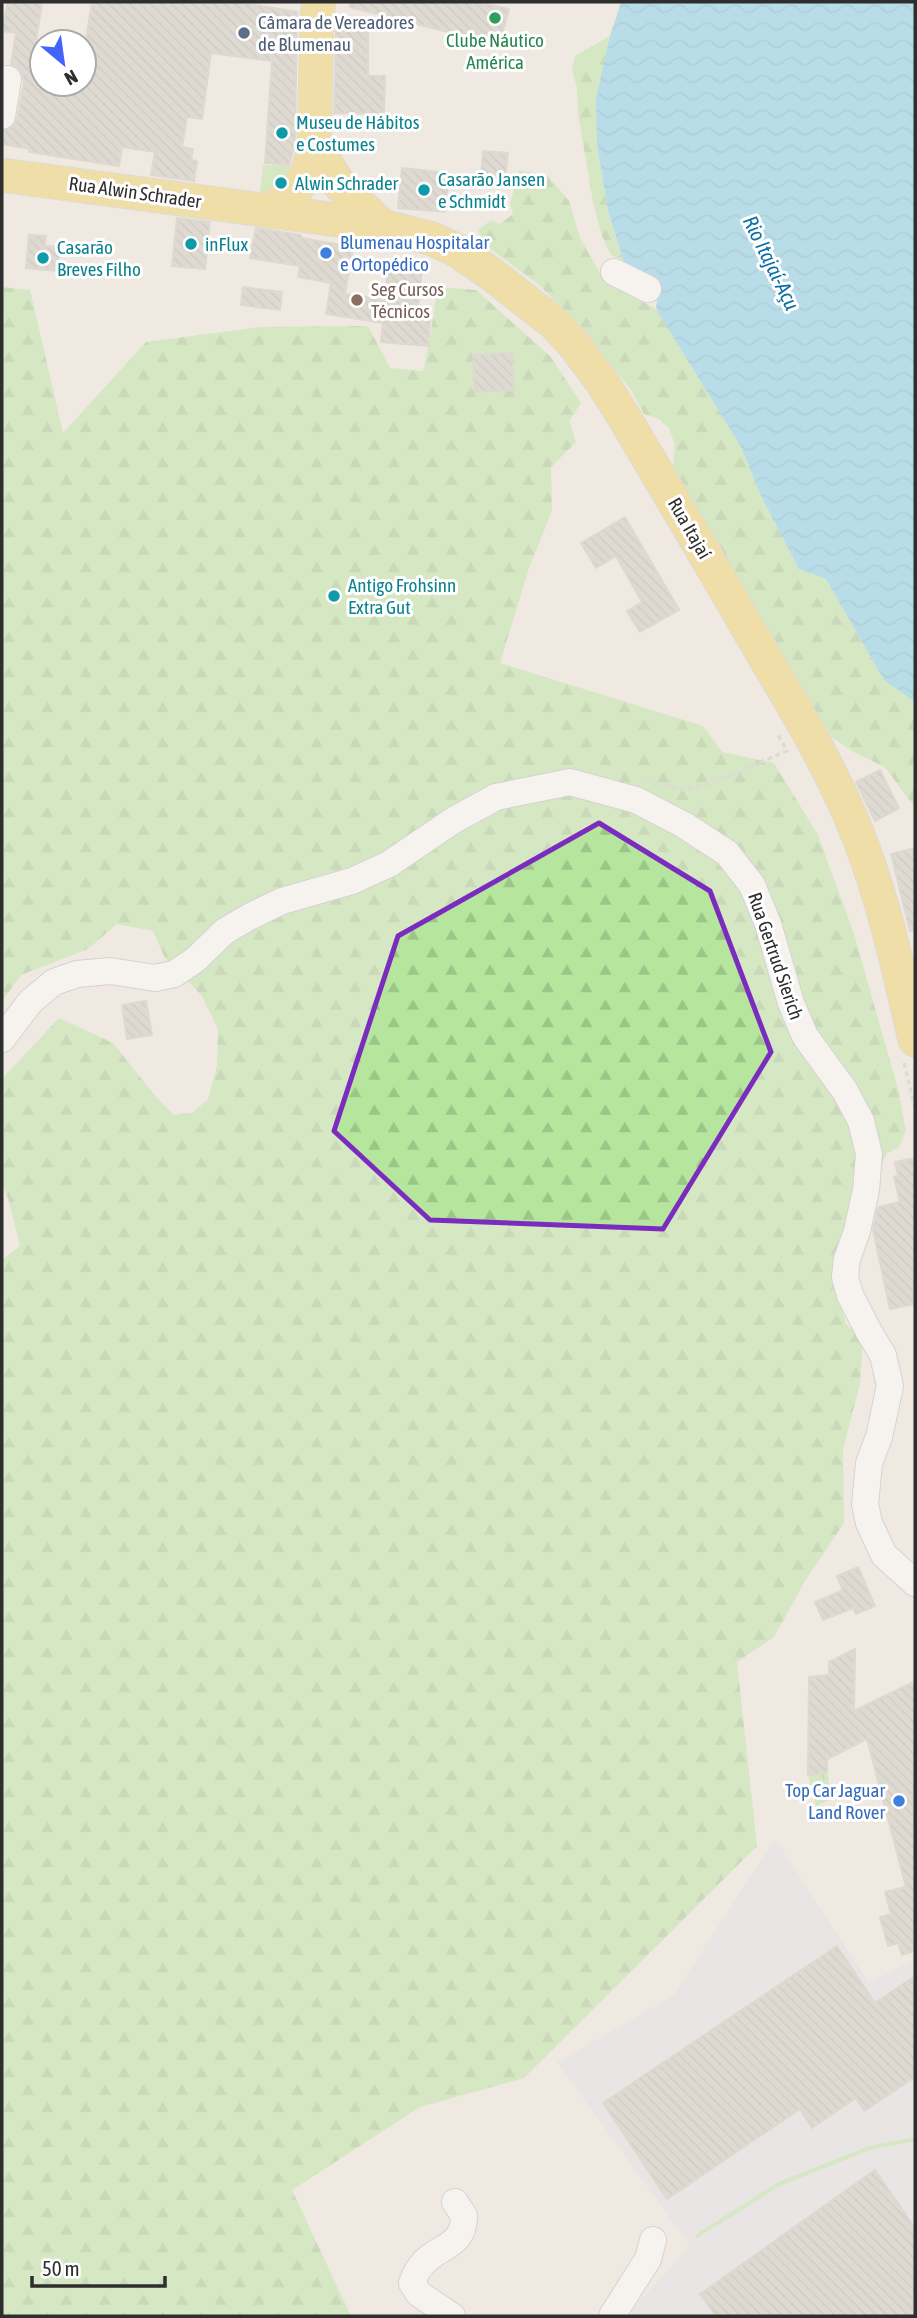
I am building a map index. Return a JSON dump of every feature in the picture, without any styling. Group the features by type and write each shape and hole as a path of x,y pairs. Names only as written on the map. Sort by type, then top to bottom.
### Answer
{"main road":[{"path":"268,210 289,197 303,181 311,164 314,146 319,2"},
{"path":"314,146 340,185 382,226"},
{"name":"Rua Alwin Schrader","path":"2,174 268,210"},
{"name":"Rua Itajaí","path":"268,210 382,226 433,239 456,250 490,273 554,323 576,347 601,382 693,531 802,720 838,790 859,838 888,924 908,1048"}],"street":[{"path":"2,116 8,79"},
{"path":"614,272 648,289"},
{"name":"Rua Gertrud Sierich","path":"2,1039 31,1001 54,982 77,974 110,971 155,978 174,974 195,960 225,932 251,916 282,901 352,881 388,864 454,820 496,797 570,782 636,800 684,825 727,853 752,884 768,924 791,1003 805,1036 845,1091 861,1121 869,1154 866,1190 857,1231 847,1259 845,1277 850,1295 883,1355 891,1385 879,1437 869,1463 865,1504 869,1523 884,1555 915,1583"},
{"path":"452,2316 419,2294 412,2283 423,2261 456,2241 461,2235 464,2216 455,2202"},
{"path":"612,2316 648,2259 653,2240"}],"path":[{"path":"684,790 710,783 787,751 778,735 787,728"},
{"path":"908,1048 915,1108"}],"highlighted area":[{"path":"599,823 710,891 771,1052 663,1229 430,1220 334,1131 398,936"}],"shaded area":[{"path":"775,1838 869,1983 915,1959 915,2316 626,2316 690,2246 557,2062 673,1996"}],"green space":[{"path":"610,36 597,144 608,211 624,262 611,255 602,236 593,202 572,69 575,56"},
{"path":"263,165 295,166 272,193 260,192"},
{"path":"519,170 548,176 569,201 580,238 605,282 656,309 741,447 761,496 799,569 826,579 884,679 915,702 915,808 885,767 855,753 830,736 680,482 673,465 675,445 669,428 659,419 644,414 631,390 576,322 538,284 484,244 478,230 491,220 500,224 513,214 510,204"},
{"path":"2,287 30,290 63,433 146,342 260,327 368,326 390,368 423,371 438,287 476,290 551,357 581,403 569,421 576,442 551,467 552,511 529,568 500,663 703,726 722,752 774,763 818,835 854,934 898,1089 906,1131 899,1147 887,1153 832,1274 846,1324 863,1340 860,1384 843,1449 844,1523 805,1581 774,1637 737,1662 757,1846 524,2078 420,2107 292,2190 351,2316 2,2316 2,1260 20,1246 2,1185 2,1079 59,1018 113,1043 174,1115 192,1113 208,1099 217,1066 218,1029 202,996 165,958 153,931 117,924 88,949 21,975 2,1001"},
{"path":"827,1772 831,1799 816,1806 808,1775"},
{"path":"915,2137 915,2141 870,2150 780,2186 697,2238 695,2235 778,2182 869,2146"}],"water":[{"name":"Rio Itajaí-Açu","path":"621,2 915,2 915,702 884,680 826,579 799,569 761,496 741,447 656,309 659,281 624,262 608,211 597,144 596,99 610,36"}],"building":[{"path":"8,2 42,2 38,28 28,28 28,98 98,98 98,28 88,28 92,2 240,2 297,12 295,144 289,165 265,163 272,61 211,53 202,119 187,117 182,147 193,149 191,160 197,161 194,181 151,175 155,152 122,147 119,166 29,152 30,149 2,144 2,131 14,126 17,119 24,82 18,67 11,64 16,33 2,31 2,15 5,16"},
{"path":"350,2 478,2 509,9 499,45 350,7"},
{"path":"336,31 368,31 368,76 385,76 384,114 334,113"},
{"path":"483,151 508,153 505,179 481,177"},
{"name":"Casarão Jansen e Schmidt","path":"402,168 449,173 445,212 398,208"},
{"name":"inFlux","path":"177,218 210,222 205,269 172,266"},
{"path":"256,228 353,247 345,294 385,300 388,265 422,268 417,320 430,321 428,346 381,342 383,323 326,314 331,283 298,277 300,266 250,258"},
{"name":"Casarão Breves Filho","path":"29,235 46,236 45,246 60,247 57,271 26,268"},
{"path":"243,287 282,292 280,310 241,305"},
{"path":"512,353 514,390 475,392 473,355"},
{"path":"625,517 679,610 640,632 627,611 642,602 616,556 596,568 581,543"},
{"path":"880,770 899,808 875,821 856,782"},
{"path":"915,848 915,930 910,931 891,854"},
{"path":"146,1001 152,1035 127,1039 122,1005"},
{"path":"915,1158 915,1304 890,1309 873,1230 878,1207 900,1202 894,1177 898,1176 895,1162"},
{"path":"858,1567 875,1606 856,1614 853,1608 823,1620 815,1602 843,1590 837,1576"},
{"path":"855,1649 854,1711 915,1681 915,1951 902,1955 898,1943 888,1946 880,1917 891,1914 885,1892 906,1887 867,1739 827,1759 827,1772 808,1775 809,1677 829,1675 829,1662"},
{"path":"837,1946 875,2003 915,1976 915,2077 864,2111 856,2098 812,2128 800,2109 667,2199 603,2103"},
{"path":"875,2170 915,2228 915,2316 716,2316 700,2294"}],"place":[{"name":"Clube Náutico América","path":"495,18"},
{"name":"Câmara de Vereadores de Blumenau","path":"244,33"},
{"name":"Museu de Hábitos e Costumes","path":"282,133"},
{"name":"Alwin Schrader","path":"281,183"},
{"name":"Casarão Jansen e Schmidt","path":"424,190"},
{"name":"inFlux","path":"191,244"},
{"name":"Blumenau Hospitalar e Ortopédico","path":"326,253"},
{"name":"Casarão Breves Filho","path":"43,258"},
{"name":"Seg Cursos Técnicos","path":"357,300"},
{"name":"Antigo Frohsinn Extra Gut","path":"334,596"},
{"name":"Top Car Jaguar Land Rover","path":"899,1801"}]}
